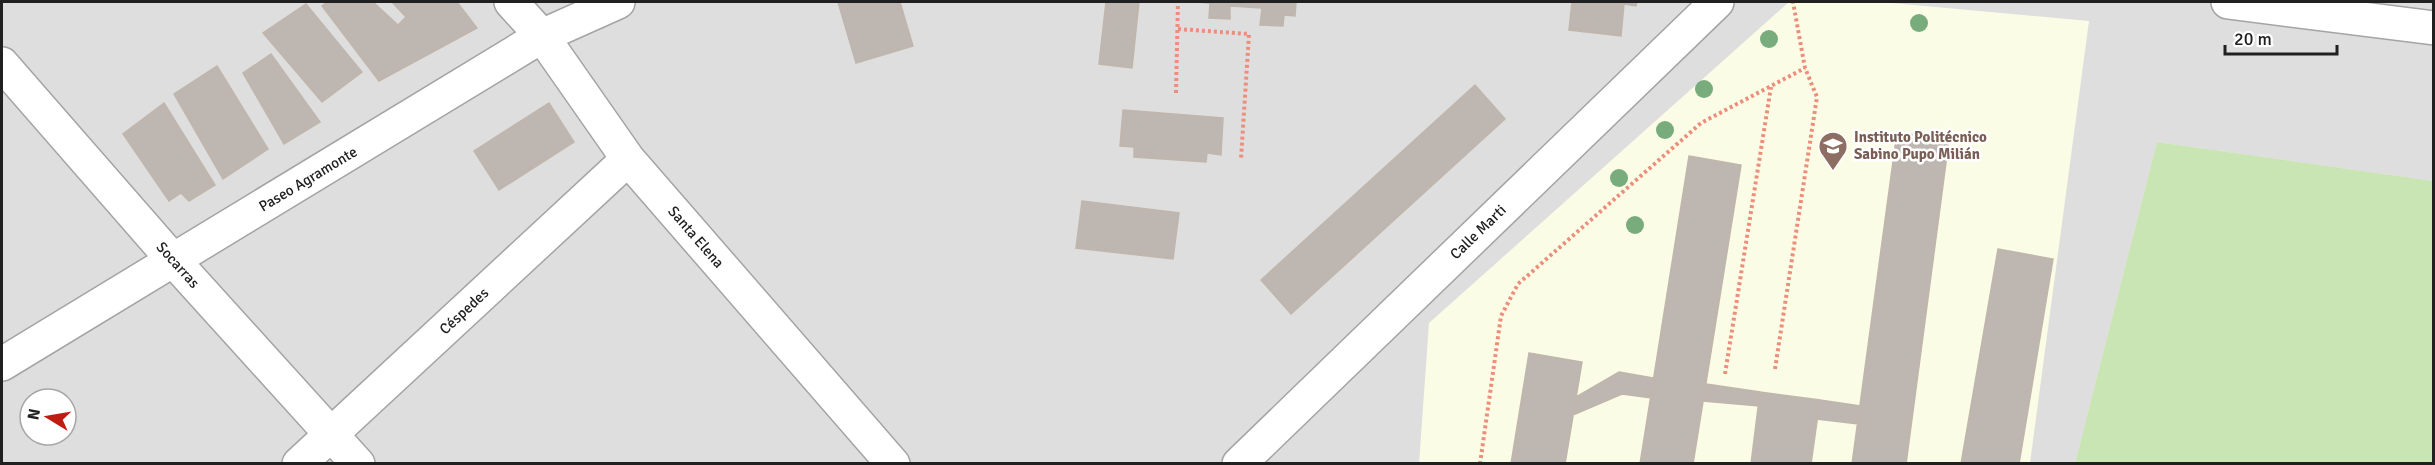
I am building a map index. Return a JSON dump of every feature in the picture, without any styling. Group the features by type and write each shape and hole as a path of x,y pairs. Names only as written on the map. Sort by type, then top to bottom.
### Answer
{"street":[{"name":"Santa Elena","path":"510,2 542,36 628,159 893,464"},
{"name":"Paseo Agramonte","path":"2,364 542,36 618,2"},
{"name":"Calle Marti","path":"1239,464 1717,2"},
{"path":"2228,2 2361,10 2433,28"},
{"name":"Socarras","path":"2,64 174,261 358,464"},
{"name":"Céspedes","path":"299,464 628,159"}],"path":[{"path":"1176,93 1178,2"},
{"path":"1775,369 1817,97 1805,68 1793,2"},
{"path":"1178,29 1249,34 1240,159"},
{"path":"1480,464 1501,316 1518,284 1701,123 1805,68"},
{"path":"1725,374 1771,86"}],"shaded area":[{"path":"2,2 2433,2 2433,181 2157,142 2075,463 2,463"},
{"name":"Instituto Politécnico Sabino Pupo Milián","path":"1789,2 1881,2 2089,21 2030,463 1419,464 1429,323"}],"green space":[{"path":"2157,142 2433,181 2433,463 2075,463"}],"building":[{"path":"327,2 373,2 398,25 406,17 392,2 457,2 477,28 379,81 322,6"},
{"path":"838,2 900,2 913,46 856,63"},
{"path":"1106,2 1139,2 1132,68 1099,64"},
{"path":"1196,2 1296,2 1295,16 1284,15 1283,26 1260,25 1262,8 1230,6 1230,19 1209,18 1210,3"},
{"path":"1572,2 1637,2 1636,6 1624,4 1621,36 1569,30"},
{"path":"306,4 362,72 322,102 263,33"},
{"path":"271,54 320,122 284,144 243,73"},
{"path":"217,66 268,149 223,179 174,94"},
{"path":"1475,85 1505,119 1291,314 1261,280"},
{"path":"164,103 215,185 189,201 181,193 169,201 123,134"},
{"path":"549,103 574,142 499,190 474,151"},
{"path":"1123,110 1223,118 1221,155 1207,153 1206,162 1134,157 1134,147 1120,146"},
{"path":"1897,132 1949,140 1906,464 1852,464"},
{"path":"1689,156 1741,165 1693,464 1640,464"},
{"path":"1082,201 1179,213 1173,259 1076,248"},
{"path":"1998,249 2053,259 2019,464 1961,464"},
{"path":"1529,353 1582,362 1565,464 1511,464"},
{"path":"1619,372 1654,378 1651,398 1622,394 1573,415 1576,397"},
{"path":"1706,384 1760,392 1759,406 1703,401"},
{"path":"1760,392 1820,400 1811,464 1751,464"},
{"path":"1820,400 1860,406 1858,424 1817,419"}],"place":[{"name":"Instituto Politécnico Sabino Pupo Milián","path":"1833,172"}]}
